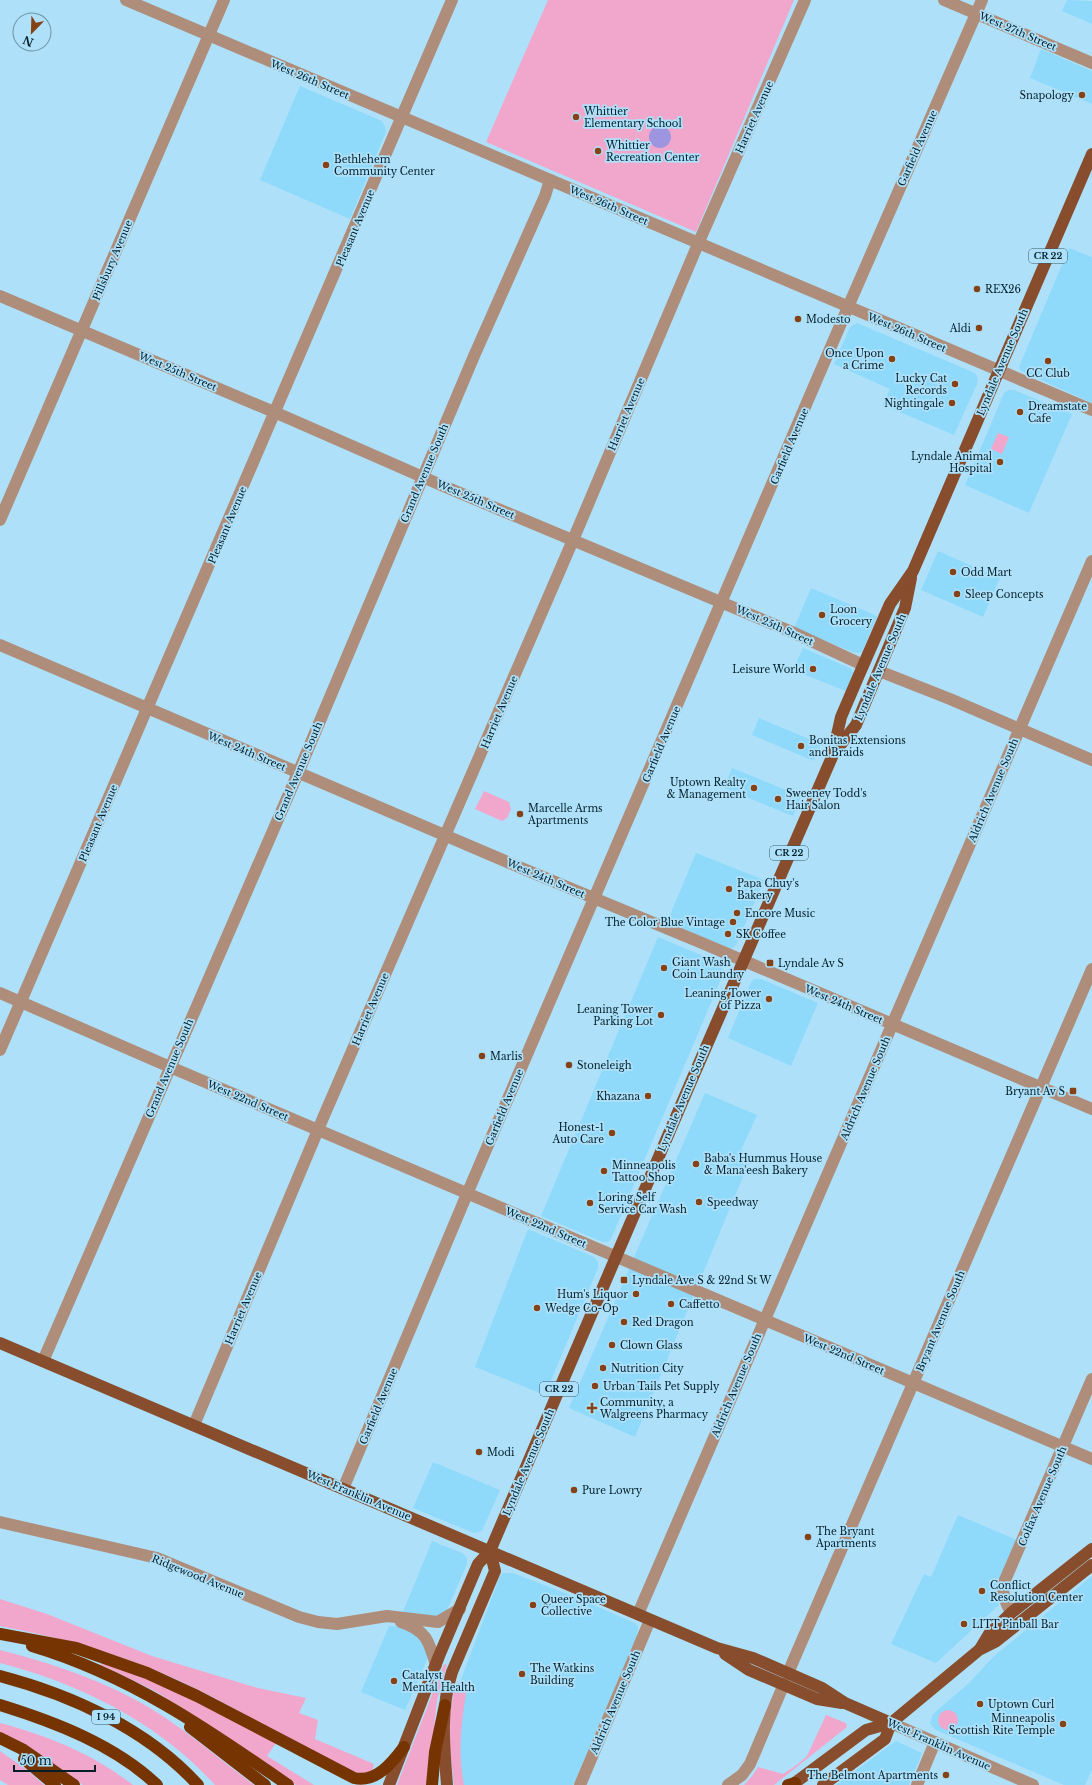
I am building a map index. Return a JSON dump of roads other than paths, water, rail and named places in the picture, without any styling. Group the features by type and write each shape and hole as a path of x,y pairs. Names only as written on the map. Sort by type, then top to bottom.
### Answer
{"highway":[{"path":"0,1634 76,1648 147,1673 198,1696 354,1778 368,1779 376,1775 393,1761 404,1747"},
{"path":"0,1637 44,1650 131,1685 177,1710 288,1785"},
{"path":"104,1674 162,1707 265,1785"},
{"name":"I 94","path":"0,1676 67,1698 119,1724 159,1750 188,1774 198,1785"},
{"path":"0,1705 41,1719 80,1736 126,1761 157,1785"},
{"path":"432,1785 435,1752 445,1705"},
{"path":"0,1738 22,1749 74,1785"},
{"path":"0,1742 27,1761 55,1785"}],"main road":[{"name":"Lyndale Avenue South","path":"832,757 856,725 905,608 913,571 1092,154"},
{"name":"Lyndale Avenue South","path":"389,1785 436,1665 478,1564 490,1551 743,960 832,757 841,717 863,665 890,604 913,571"},
{"name":"West Franklin Avenue","path":"0,1343 650,1620 717,1648 753,1658 822,1688 845,1703 891,1723"},
{"path":"979,1650 989,1634 1011,1613 1092,1549"},
{"path":"447,1785 444,1739 447,1688 452,1672 495,1571 490,1551"},
{"path":"792,1784 866,1730 891,1723 979,1650 995,1642 1092,1565"},
{"name":"West Franklin Avenue","path":"717,1648 749,1670 818,1699 845,1703"},
{"path":"823,1785 885,1739 891,1723"}],"street":[{"name":"West 26th Street","path":"126,0 402,118 549,185 698,244 1092,410"},
{"name":"Pillsbury Avenue","path":"0,520 224,0"},
{"name":"Pleasant Avenue","path":"0,1050 276,412 452,0"},
{"name":"Harriet Avenue","path":"194,1425 318,1130 574,540 698,244 805,0"},
{"name":"West 27th Street","path":"944,0 1092,62"},
{"name":"Garfield Avenue","path":"343,1489 467,1194 848,307 982,0"},
{"name":"Grand Avenue South","path":"43,1361 298,773 422,477 549,185"},
{"name":"West 25th Street","path":"0,296 276,412 422,477 722,602 863,665"},
{"name":"Aldrich Avenue South","path":"638,1614 764,1320 836,1158 892,1024 1092,561"},
{"name":"West 24th Street","path":"0,645 298,773 743,960 1092,1109"},
{"path":"879,671 1092,760"},
{"name":"Bryant Avenue South","path":"788,1673 1092,969"},
{"name":"West 22nd Street","path":"0,993 467,1194 1092,1459"},
{"name":"Colfax Avenue South","path":"1011,1613 1002,1587 1092,1379"},
{"name":"Ridgewood Avenue","path":"0,1522 157,1558 312,1621 337,1624 391,1616 438,1622 460,1608"},
{"name":"Ridgewood Avenue","path":"370,1618 396,1620 418,1630 427,1639 436,1665"},
{"name":"Aldrich Avenue South","path":"580,1785 650,1620"},
{"path":"728,1785 742,1775 750,1764 784,1684"},
{"name":"West Franklin Avenue","path":"891,1723 1033,1785"},
{"path":"917,1785 935,1742"}],"place":[{"name":"Snapology","path":"1082,95"},
{"name":"Whittier Elementary School","path":"576,117"},
{"name":"Whittier Recreation Center","path":"598,151"},
{"name":"Bethlehem Community Center","path":"326,165"},
{"name":"REX26","path":"977,289"},
{"name":"Modesto","path":"798,319"},
{"name":"Aldi","path":"979,328"},
{"name":"Once Upon a Crime","path":"892,359"},
{"name":"CC Club","path":"1048,361"},
{"name":"Lucky Cat Records","path":"955,384"},
{"name":"Nightingale","path":"952,403"},
{"name":"Dreamstate Cafe","path":"1020,412"},
{"name":"Lyndale Animal Hospital","path":"1000,462"},
{"name":"Odd Mart","path":"953,572"},
{"name":"Sleep Concepts","path":"957,594"},
{"name":"Loon Grocery","path":"822,615"},
{"name":"Leisure World","path":"813,669"},
{"name":"Bonitas Extensions and Braids","path":"801,746"},
{"name":"Uptown Realty & Management","path":"754,788"},
{"name":"Sweeney Todd's Hair Salon","path":"778,799"},
{"name":"Marcelle Arms Apartments","path":"520,814"},
{"name":"Papa Chuy's Bakery","path":"729,889"},
{"name":"Encore Music","path":"737,913"},
{"name":"The Color Blue Vintage","path":"733,922"},
{"name":"SK Coffee","path":"728,934"},
{"name":"Lyndale Av S","path":"770,963"},
{"name":"Giant Wash Coin Laundry","path":"664,968"},
{"name":"Leaning Tower of Pizza","path":"769,999"},
{"name":"Leaning Tower Parking Lot","path":"661,1015"},
{"name":"Marlis","path":"482,1056"},
{"name":"Stoneleigh","path":"569,1065"},
{"name":"Bryant Av S","path":"1073,1091"},
{"name":"Khazana","path":"648,1096"},
{"name":"Honest-1 Auto Care","path":"612,1133"},
{"name":"Baba's Hummus House & Mana'eesh Bakery","path":"696,1164"},
{"name":"Minneapolis Tattoo Shop","path":"604,1171"},
{"name":"Speedway","path":"699,1202"},
{"name":"Loring Self Service Car Wash","path":"590,1203"},
{"name":"Lyndale Ave S & 22nd St W","path":"624,1280"},
{"name":"Hum's Liquor","path":"636,1294"},
{"name":"Caffetto","path":"671,1304"},
{"name":"Wedge Co-Op","path":"537,1308"},
{"name":"Red Dragon","path":"624,1322"},
{"name":"Clown Glass","path":"612,1345"},
{"name":"Nutrition City","path":"603,1368"},
{"name":"Urban Tails Pet Supply","path":"595,1386"},
{"name":"Community, a Walgreens Pharmacy","path":"592,1408"},
{"name":"Modi","path":"479,1452"},
{"name":"Pure Lowry","path":"574,1490"},
{"name":"The Bryant Apartments","path":"808,1537"},
{"name":"Conflict Resolution Center","path":"982,1591"},
{"name":"Queer Space Collective","path":"533,1605"},
{"name":"LITT Pinball Bar","path":"964,1624"},
{"name":"The Watkins Building","path":"522,1674"},
{"name":"Catalyst Mental Health","path":"394,1681"},
{"name":"Uptown Curl","path":"980,1704"},
{"name":"Minneapolis Scottish Rite Temple","path":"1063,1724"},
{"name":"The Belmont Apartments","path":"946,1775"}]}
